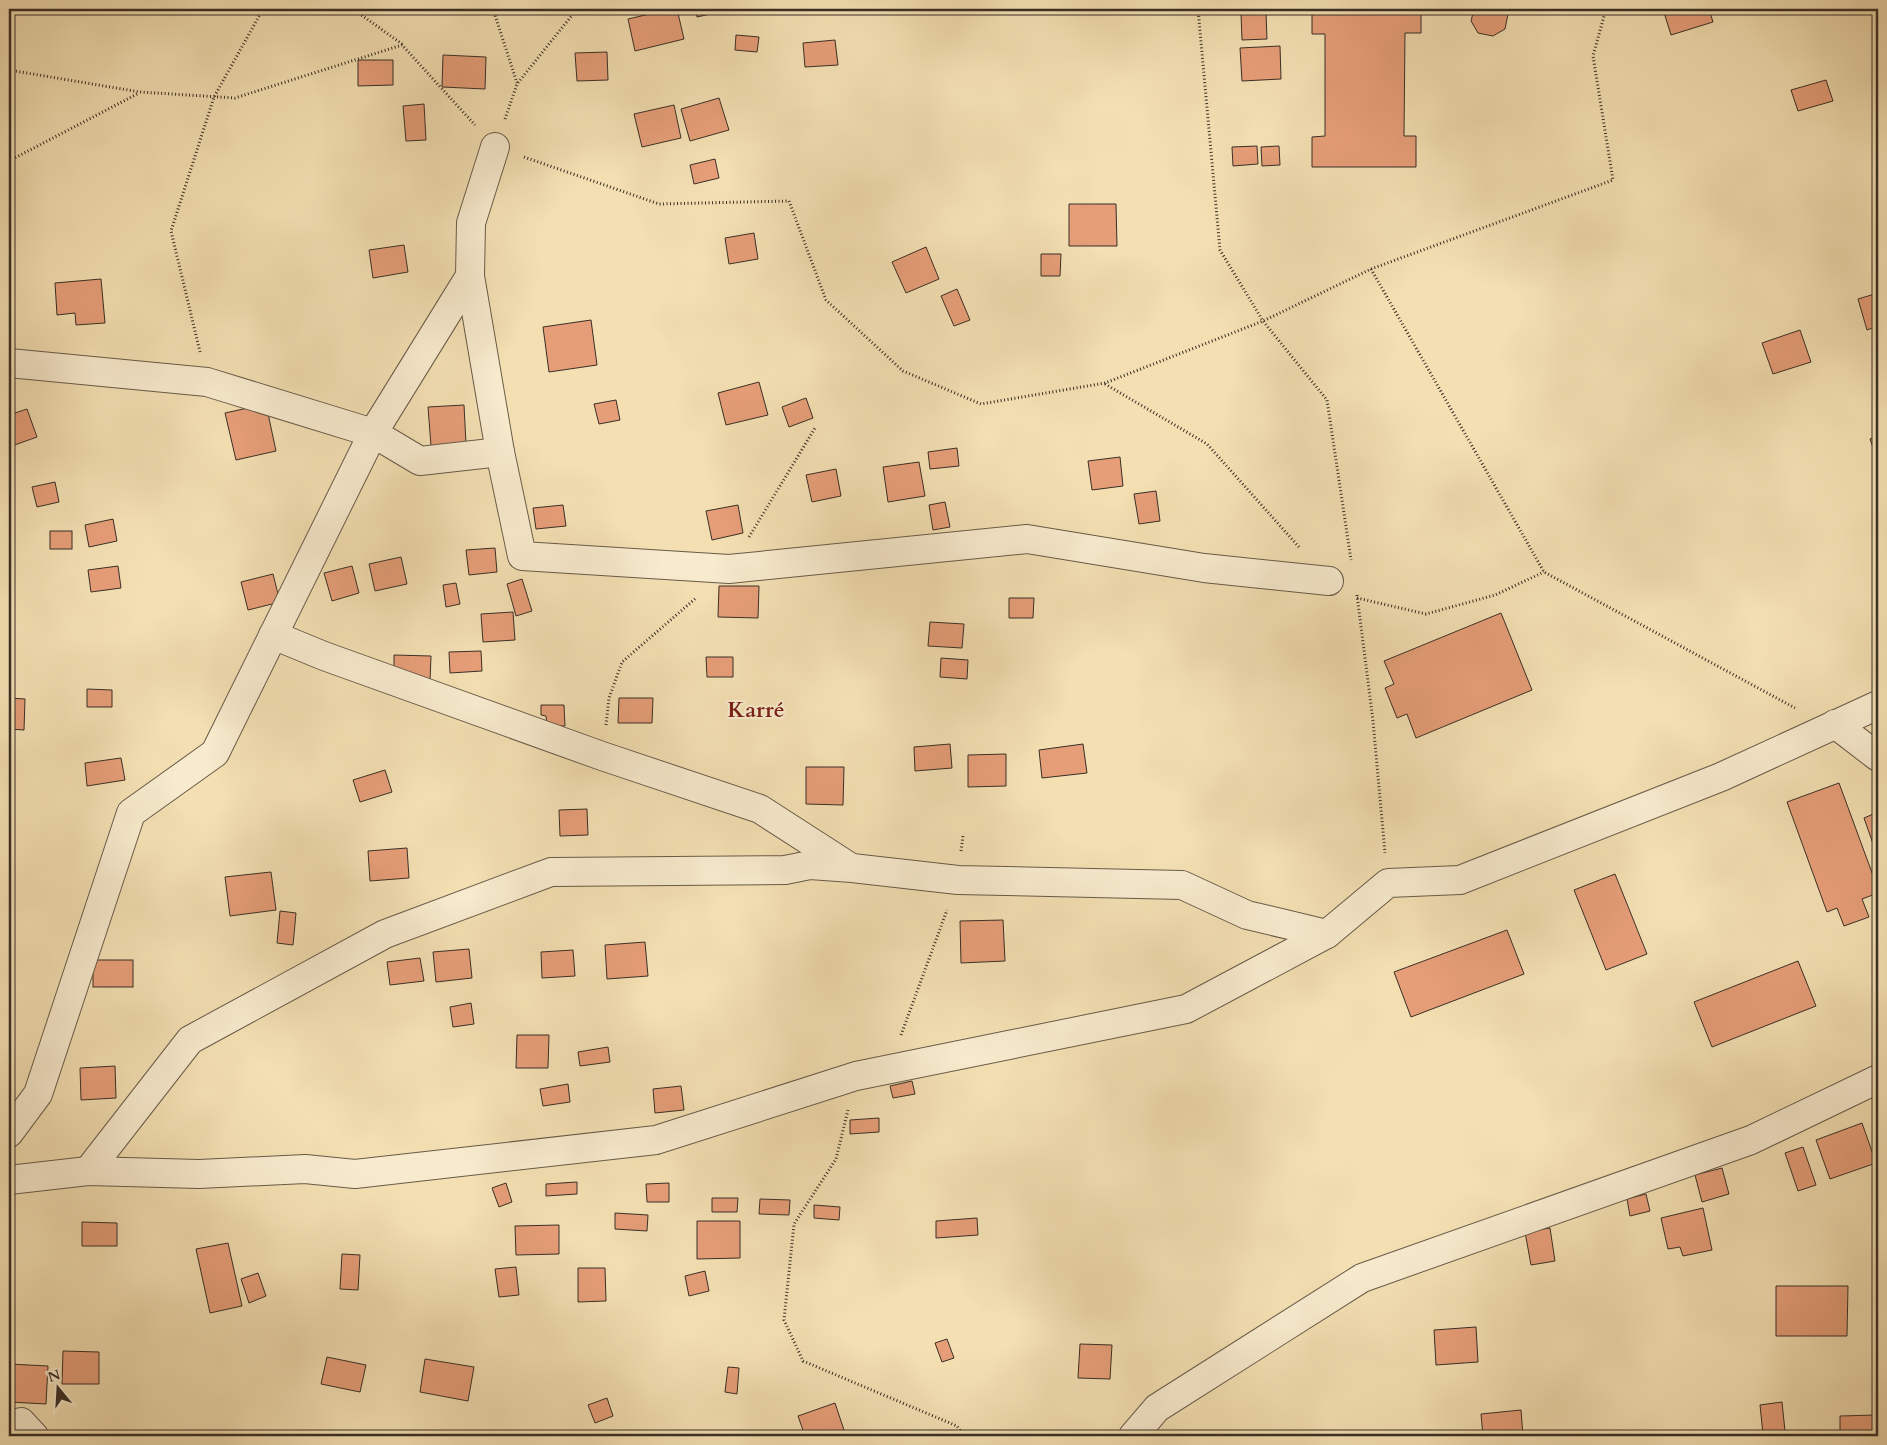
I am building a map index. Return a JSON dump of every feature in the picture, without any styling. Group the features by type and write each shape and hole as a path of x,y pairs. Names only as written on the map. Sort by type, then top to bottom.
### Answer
{"street":[{"path":"495,147 471,223 470,276 500,452 522,556 729,569 1027,540 1204,568 1341,575"},
{"path":"9,1133 38,1094 131,813 215,752 373,433 470,276"},
{"path":"9,363 207,382 373,433 420,461 500,452"},
{"path":"273,635 324,656 593,752 760,809 852,868"},
{"path":"9,1180 88,1171 198,1174 305,1169 356,1174 656,1140 856,1076 1186,1009 1327,934 1388,883 1460,880 1720,777 1878,705"},
{"path":"1835,724 1878,757"},
{"path":"88,1171 190,1040 385,934 551,872 785,870 810,865 958,880 1182,885 1247,915 1327,934"},
{"path":"1133,1436 1157,1408 1362,1278 1751,1140 1878,1079"},
{"path":"9,1425 21,1422 34,1436"}],"path":[{"path":"207,382 171,231 214,97 263,9"},
{"path":"353,9 402,45 495,147 659,204 789,201 826,300 903,371 981,404 1105,383 1263,321 1371,269 1613,180 1592,56 1606,9"},
{"path":"493,9 517,84"},
{"path":"495,147 517,84 577,9"},
{"path":"1198,9 1220,250 1263,321 1327,400 1341,575"},
{"path":"9,70 140,92 235,98 402,45"},
{"path":"9,161 140,92"},
{"path":"1371,269 1544,572 1800,711 1835,724"},
{"path":"1105,383 1207,444 1341,575 1357,598 1426,614 1495,595 1544,572"},
{"path":"1356,588 1374,721 1388,883"},
{"path":"899,1042 958,880 963,836"},
{"path":"856,1076 836,1159 794,1224 784,1320 803,1361 957,1426 964,1436"}],"building":[{"path":"677,9 684,39 635,51 628,19"},
{"path":"695,9 733,9 697,17"},
{"path":"1312,9 1421,9 1421,33 1405,33 1404,136 1416,136 1416,167 1312,167 1312,137 1325,136 1325,34 1312,34"},
{"path":"1474,9 1505,9 1508,14 1505,29 1493,36 1478,33 1471,21"},
{"path":"1663,9 1709,9 1713,22 1671,35"},
{"path":"1266,13 1267,39 1242,40 1241,14"},
{"path":"736,35 759,37 757,52 735,50"},
{"path":"835,40 838,65 805,67 803,43"},
{"path":"1280,46 1281,79 1242,81 1240,48"},
{"path":"607,52 608,80 577,81 575,53"},
{"path":"443,55 486,57 485,89 442,87"},
{"path":"358,60 393,60 393,85 358,86"},
{"path":"1878,72 1878,91 1873,74"},
{"path":"1826,80 1833,101 1798,111 1791,90"},
{"path":"719,98 729,130 690,141 681,109"},
{"path":"424,104 426,140 406,141 403,106"},
{"path":"674,105 681,138 642,147 634,114"},
{"path":"1257,146 1258,164 1233,166 1232,147"},
{"path":"1279,146 1280,165 1262,166 1261,147"},
{"path":"715,159 719,178 694,184 690,165"},
{"path":"1069,204 1116,204 1117,246 1069,246"},
{"path":"754,233 758,259 729,264 725,238"},
{"path":"404,245 408,272 373,278 369,250"},
{"path":"926,247 939,279 906,293 892,262"},
{"path":"1041,254 1061,254 1060,276 1041,276"},
{"path":"101,279 105,323 76,325 75,313 57,315 55,283"},
{"path":"957,289 970,320 954,326 941,296"},
{"path":"1878,293 1878,326 1867,330 1858,299"},
{"path":"591,320 597,365 549,372 543,327"},
{"path":"1800,330 1811,362 1773,374 1762,343"},
{"path":"759,382 768,415 726,425 718,393"},
{"path":"806,398 813,418 789,427 782,407"},
{"path":"616,400 620,420 599,424 594,404"},
{"path":"266,404 276,451 236,460 225,413"},
{"path":"464,405 466,444 431,446 428,407"},
{"path":"27,409 37,437 9,447 9,415"},
{"path":"1878,436 1878,452 1875,453 1870,439"},
{"path":"957,448 959,466 930,469 928,452"},
{"path":"1120,457 1123,486 1092,490 1088,461"},
{"path":"919,462 925,496 888,502 883,467"},
{"path":"836,469 841,496 812,502 806,475"},
{"path":"55,482 59,502 37,507 32,487"},
{"path":"1156,491 1160,521 1139,524 1134,494"},
{"path":"945,502 950,527 933,530 929,505"},
{"path":"563,505 566,526 536,529 533,508"},
{"path":"738,505 743,533 712,540 706,511"},
{"path":"113,519 117,541 89,547 85,525"},
{"path":"50,531 72,531 72,549 50,549"},
{"path":"495,548 497,572 469,575 466,550"},
{"path":"401,557 407,584 375,591 369,564"},
{"path":"118,566 121,588 91,592 88,570"},
{"path":"352,566 359,593 332,601 324,573"},
{"path":"273,574 280,602 248,610 241,582"},
{"path":"522,579 532,611 516,616 507,584"},
{"path":"456,583 460,604 446,607 443,585"},
{"path":"719,586 759,586 758,618 718,617"},
{"path":"1009,598 1034,598 1033,618 1009,618"},
{"path":"513,612 515,640 483,642 481,614"},
{"path":"1501,613 1532,690 1416,738 1407,714 1397,718 1385,688 1394,684 1384,661"},
{"path":"930,622 964,624 962,648 928,646"},
{"path":"481,651 482,671 450,673 449,652"},
{"path":"394,655 431,656 430,681 394,680"},
{"path":"706,657 733,657 733,677 707,677"},
{"path":"941,658 968,660 967,679 940,677"},
{"path":"87,689 112,690 112,707 87,707"},
{"path":"9,698 25,699 24,730 9,729"},
{"path":"619,698 653,698 652,723 618,723"},
{"path":"541,705 564,705 565,726 547,726 546,716 541,715"},
{"path":"950,744 952,768 915,771 914,747"},
{"path":"1083,744 1087,773 1042,778 1039,750"},
{"path":"1006,754 1006,786 968,787 968,755"},
{"path":"121,758 125,780 87,786 85,763"},
{"path":"806,767 844,767 843,805 806,804"},
{"path":"385,770 392,792 360,802 353,780"},
{"path":"1839,783 1878,889 1878,893 1862,899 1869,917 1844,926 1837,908 1827,912 1787,802"},
{"path":"587,809 588,835 560,836 559,810"},
{"path":"1878,812 1878,858 1864,818"},
{"path":"407,848 409,878 370,881 368,851"},
{"path":"271,872 276,910 230,916 225,877"},
{"path":"1615,874 1647,954 1606,970 1574,890"},
{"path":"280,911 296,913 293,945 277,943"},
{"path":"1003,920 1005,961 961,963 960,921"},
{"path":"1507,930 1524,974 1411,1017 1394,972"},
{"path":"645,942 648,976 607,979 605,945"},
{"path":"469,949 472,978 436,982 433,952"},
{"path":"573,950 575,976 542,978 541,952"},
{"path":"420,958 424,981 390,985 387,962"},
{"path":"93,960 133,960 133,987 93,987"},
{"path":"1798,961 1816,1006 1712,1047 1694,1002"},
{"path":"471,1003 474,1024 453,1027 450,1007"},
{"path":"517,1035 549,1035 548,1068 516,1068"},
{"path":"608,1047 610,1062 580,1066 578,1052"},
{"path":"9,1051 12,1051 14,1081 9,1081"},
{"path":"115,1066 116,1098 81,1100 80,1068"},
{"path":"912,1081 915,1094 893,1098 890,1086"},
{"path":"568,1084 570,1102 543,1106 540,1089"},
{"path":"681,1086 684,1110 655,1113 653,1089"},
{"path":"879,1118 879,1132 850,1134 850,1120"},
{"path":"1862,1123 1876,1163 1830,1179 1816,1140"},
{"path":"1803,1147 1816,1185 1798,1191 1785,1153"},
{"path":"1722,1168 1729,1194 1702,1202 1695,1175"},
{"path":"577,1182 577,1194 546,1196 546,1184"},
{"path":"506,1183 512,1202 499,1207 492,1188"},
{"path":"669,1183 669,1202 647,1202 646,1184"},
{"path":"1646,1194 1650,1211 1630,1216 1627,1199"},
{"path":"712,1198 738,1198 737,1212 712,1212"},
{"path":"760,1199 790,1200 789,1215 759,1214"},
{"path":"814,1205 840,1207 839,1220 814,1218"},
{"path":"1703,1208 1712,1250 1683,1256 1680,1247 1668,1249 1661,1218"},
{"path":"615,1213 648,1215 647,1231 615,1229"},
{"path":"977,1218 978,1235 936,1238 936,1221"},
{"path":"697,1221 740,1221 740,1258 697,1259"},
{"path":"82,1222 117,1223 117,1246 82,1246"},
{"path":"559,1225 559,1254 516,1255 515,1226"},
{"path":"1550,1228 1555,1261 1531,1265 1525,1232"},
{"path":"228,1243 242,1306 210,1313 196,1249"},
{"path":"342,1254 360,1255 358,1290 340,1289"},
{"path":"516,1267 519,1295 499,1297 495,1269"},
{"path":"578,1268 605,1268 606,1301 578,1302"},
{"path":"705,1271 709,1291 689,1296 685,1276"},
{"path":"258,1273 266,1296 249,1303 241,1279"},
{"path":"1776,1286 1848,1286 1847,1336 1776,1336"},
{"path":"1476,1327 1478,1362 1436,1365 1434,1330"},
{"path":"947,1339 954,1358 942,1362 935,1343"},
{"path":"1080,1344 1112,1345 1110,1379 1078,1378"},
{"path":"63,1351 99,1352 99,1384 62,1384"},
{"path":"327,1357 366,1365 360,1392 321,1384"},
{"path":"425,1359 474,1367 468,1401 420,1392"},
{"path":"9,1364 48,1366 46,1404 9,1402"},
{"path":"728,1367 739,1368 737,1394 725,1392"},
{"path":"607,1398 613,1416 595,1423 588,1405"},
{"path":"1782,1402 1785,1431 1763,1434 1760,1405"},
{"path":"835,1403 846,1436 805,1436 798,1416"},
{"path":"1521,1410 1523,1436 1483,1436 1481,1414"},
{"path":"1876,1415 1876,1436 1840,1436 1840,1416"}],"district":[{"name":"Karré","path":"756,710"}]}
